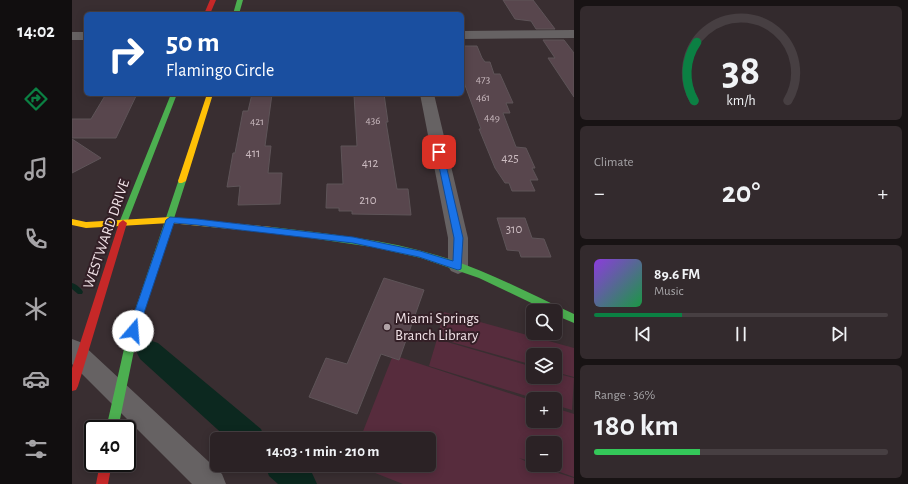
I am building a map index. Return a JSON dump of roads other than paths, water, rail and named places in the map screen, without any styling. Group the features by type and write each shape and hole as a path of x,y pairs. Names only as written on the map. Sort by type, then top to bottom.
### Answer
{"street":[{"path":"208,12 212,0"},
{"path":"237,12 240,0"},
{"path":"464,35 574,34"},
{"path":"72,36 84,36"},
{"name":"WESTWARD DRIVE","path":"72,386 76,353 123,222 173,96"},
{"path":"113,420 118,392 133,331 209,96"},
{"path":"427,96 458,238 458,266"},
{"path":"72,222 86,225 170,220 353,240 420,254 458,266 574,320"},
{"path":"76,353 212,484"},
{"path":"102,484 104,472"}],"waterway":[{"path":"72,285 80,292"},
{"path":"149,351 242,432"},
{"path":"288,472 301,484"}],"place":[{"name":"Miami Springs Branch Library","path":"387,327"}]}
